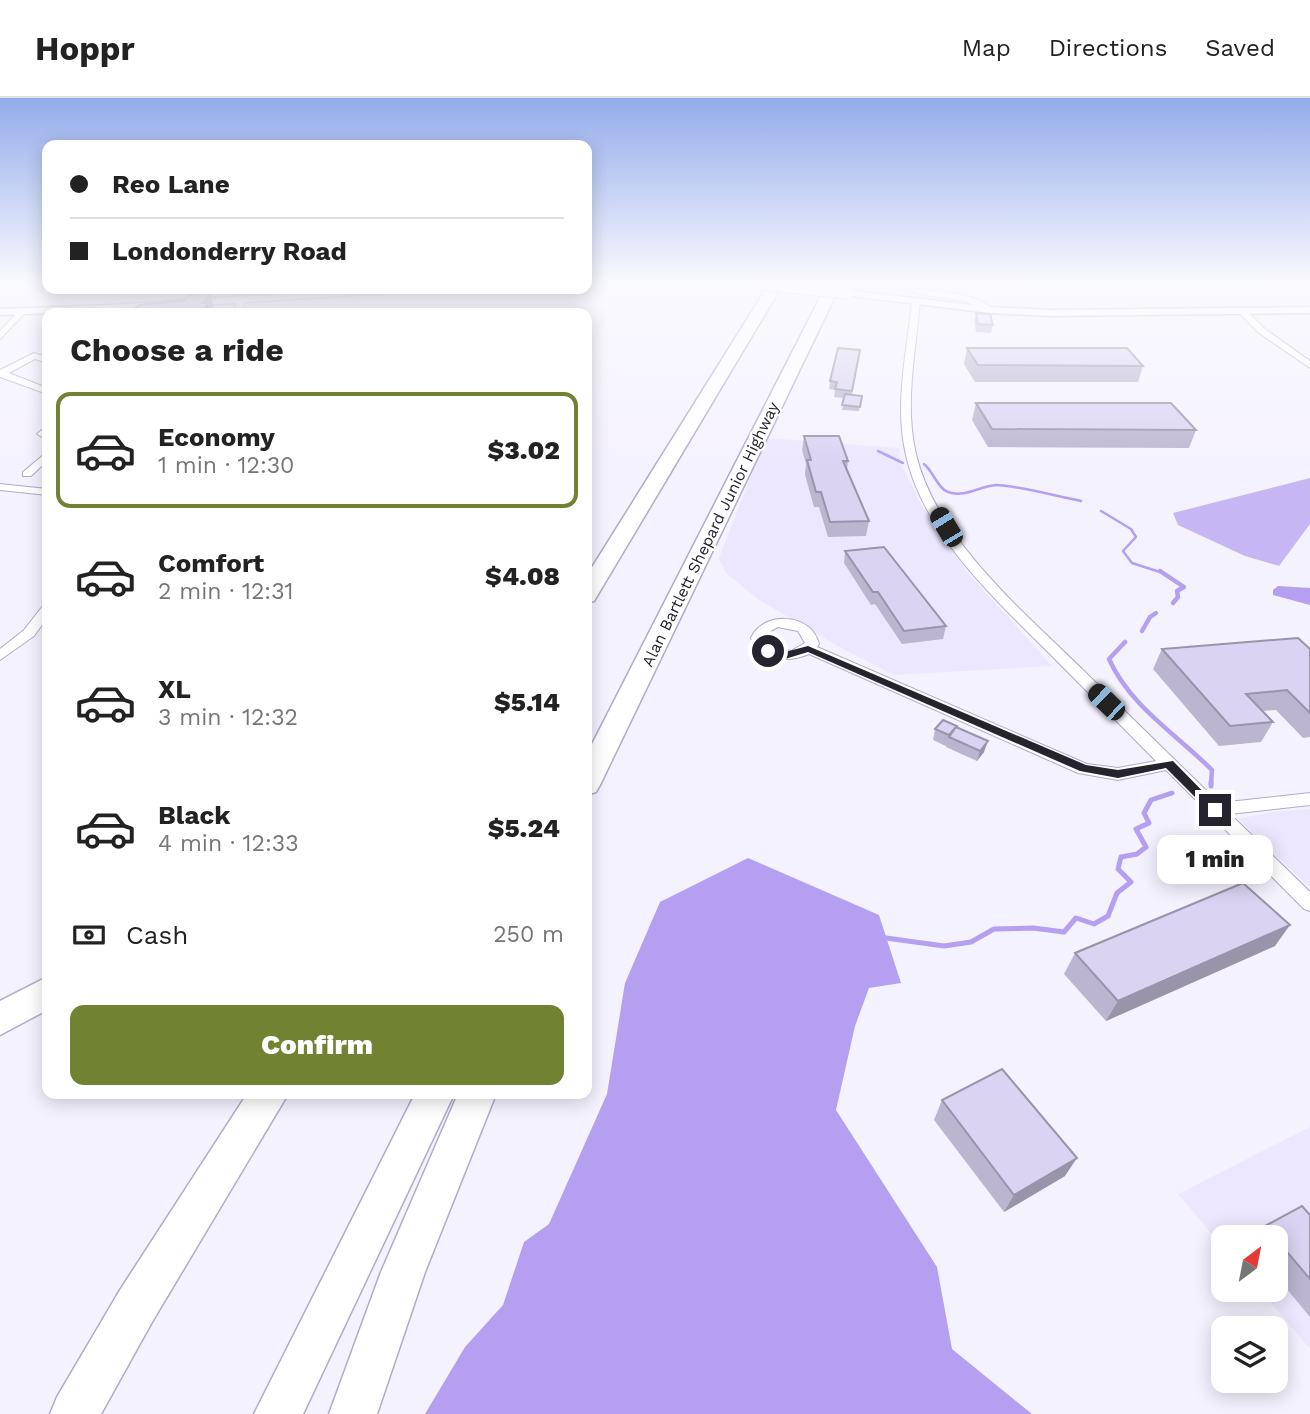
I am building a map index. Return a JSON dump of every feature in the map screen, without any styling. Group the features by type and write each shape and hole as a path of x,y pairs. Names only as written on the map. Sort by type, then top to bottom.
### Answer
{"highway":[{"path":"592,586 738,345"},
{"name":"Alan Bartlett Shepard Junior Highway","path":"592,773 812,345"},
{"path":"592,556 663,467"},
{"path":"592,786 608,742"},
{"path":"0,1019 42,995"},
{"path":"74,1414 136,1306 266,1099"},
{"path":"278,1414 433,1099"},
{"path":"353,1414 403,1272 475,1099"}],"street":[{"path":"912,345 907,433 914,461 932,504 957,544 1005,601 1310,904"},
{"path":"1282,345 1310,365"},
{"path":"1,373 34,356 42,358"},
{"path":"1,373 42,389"},
{"path":"27,474 42,459"},
{"path":"0,487 42,491"},
{"path":"0,656 30,633 42,617"},
{"path":"808,649 1084,769 1118,774 1169,764"},
{"path":"1215,810 1310,800"}],"shaded area":[{"path":"766,438 899,448 900,463 921,504 968,573 1052,666 894,675 759,600 726,573 719,558"},
{"path":"1310,478 1310,524 1279,566 1245,556 1178,525 1173,513"},
{"path":"1278,586 1310,588 1310,605 1273,595 1273,590"},
{"path":"1310,809 1310,888 1238,819 1270,812"},
{"path":"748,858 879,915 901,983 869,988 855,1026 836,1110 937,1267 952,1349 1032,1414 425,1414 465,1347 503,1305 524,1242 549,1224 607,1094 625,983 660,902"},
{"path":"1310,1127 1310,1349 1288,1323 1288,1316 1282,1316 1270,1302 1288,1302 1288,1225 1211,1225 1211,1233 1178,1194"}],"building":[{"path":"838,348 860,350 852,391 835,389 837,382 830,381"},
{"path":"967,348 1127,348 1143,366 978,365"},
{"path":"845,394 862,396 860,407 842,405"},
{"path":"976,403 1171,403 1196,430 992,429"},
{"path":"804,436 839,436 848,461 843,461 869,521 830,522 821,492 816,492"},
{"path":"884,547 946,626 904,631 878,592 873,592 845,551"},
{"path":"1298,638 1310,649 1310,713 1287,690 1246,694 1273,722 1230,726 1162,649"},
{"path":"943,720 957,726 949,735 935,729"},
{"path":"956,727 988,741 980,751 949,737"},
{"path":"1243,883 1290,925 1118,1001 1075,953"},
{"path":"1002,1069 1077,1158 1014,1195 942,1100"},
{"path":"1302,1206 1310,1215 1310,1279 1288,1253 1288,1225 1267,1225"}],"waterway":[{"path":"878,451 903,463"},
{"path":"924,464 948,492 960,494 996,485 1081,501"},
{"path":"1101,511 1131,529 1136,537 1123,551 1132,563 1163,573"},
{"path":"1163,573 1184,587 1177,591 1178,597 1173,603"},
{"path":"1142,631 1150,617 1156,613"},
{"path":"1125,642 1109,659 1118,676 1141,705 1212,770 1211,784"},
{"path":"882,940 886,938 944,946 971,942 994,929 1033,928 1064,932 1076,918 1094,924 1108,916 1117,893 1131,882 1118,869 1121,857 1137,854 1146,847 1136,829 1149,823 1144,813 1151,800 1172,793"}],"route":[{"path":"768,651 785,656 803,653 808,649 1084,769 1118,774 1169,764 1215,810"}]}
